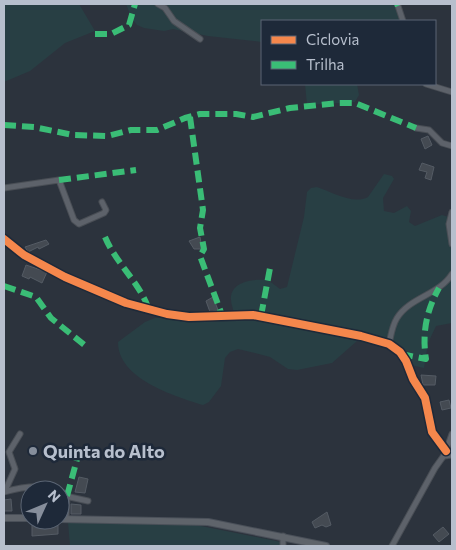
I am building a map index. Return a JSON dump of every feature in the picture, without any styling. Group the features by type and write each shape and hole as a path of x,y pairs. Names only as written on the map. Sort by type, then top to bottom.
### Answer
{"main road":[{"path":"4,518 20,518"},
{"path":"70,519 199,521 326,546"}],"street":[{"path":"158,4 165,8 174,21 200,39"},
{"path":"398,6 403,20"},
{"path":"429,85 452,92"},
{"path":"416,128 431,131 442,143 452,146"},
{"path":"4,188 59,180 74,220 79,224 105,213 102,202"},
{"path":"452,212 448,224 452,244"},
{"path":"4,239 24,255 50,269 126,303 171,315 192,317 252,314 361,336 389,344 400,352 406,361 413,379 425,398 432,432 445,453 452,455"},
{"path":"389,344 395,322 401,313 442,286 452,274"},
{"path":"4,492 15,469 9,452 20,434"},
{"path":"392,546 433,470 445,453 452,434"},
{"path":"4,492 20,488"},
{"path":"70,497 88,501"},
{"path":"282,536 283,546"}],"green space":[{"path":"4,4 79,4 95,31 65,43 30,71 4,82"},
{"path":"126,4 401,4 402,17 400,20 261,20 261,42 208,36 173,29 164,31 144,28 137,25 132,19"},
{"path":"305,85 357,85 359,95 355,102 307,105"},
{"path":"384,174 392,176 394,179 383,198 384,211 394,213 407,206 411,211 409,222 415,226 442,215 452,218 452,323 436,326 428,343 424,368 402,363 395,353 384,347 357,341 332,363 297,370 288,369 270,357 238,349 230,352 225,358 221,386 209,402 203,405 163,391 137,376 127,366 120,355 118,342 145,322 155,318 234,316 231,296 236,287 241,284 251,280 268,280 280,289 287,287 304,217 307,192 311,188 317,187 349,199 362,199 368,197"},
{"path":"70,522 196,525 281,542 281,546 70,546"}],"building":[{"path":"428,136 432,145 425,149 421,139"},
{"path":"422,163 434,167 431,180 425,178 427,172 419,170"},
{"path":"200,237 202,249 194,249 189,241"},
{"path":"46,240 49,244 39,249 38,247 28,252 25,247"},
{"path":"26,265 47,272 42,283 30,277 29,279 22,276"},
{"path":"213,297 218,310 210,312 206,301"},
{"path":"421,375 436,376 435,385 423,385"},
{"path":"449,400 451,408 442,410 440,402"},
{"path":"79,477 88,479 85,493 75,492"},
{"path":"11,499 12,511 4,511 4,500"},
{"path":"71,504 81,505 81,514 71,514"},
{"path":"327,512 331,525 326,527 322,525 315,528 312,522"},
{"path":"443,527 449,534 439,542 433,535"},
{"path":"32,530 58,530 58,534 32,536"}],"marked path":[{"path":"95,34 111,34 129,25 135,4"},
{"path":"4,125 34,127 73,135 108,136 131,130 157,130 200,114 236,114 253,117 290,108 355,103 416,128"},
{"path":"190,117 203,210 200,228 204,249 200,256 222,315"},
{"path":"59,180 136,170"},
{"path":"105,237 139,289 148,307"},
{"path":"261,316 270,268"},
{"path":"4,286 36,297 51,318 87,347"},
{"path":"401,354 426,359 426,323 431,305 439,288"},
{"path":"70,485 79,452"}],"cycle path":[{"path":"4,239 24,255 65,277 126,303 167,314 189,317 253,315 361,336 389,344 400,352 406,361 413,379 425,398 432,432 446,451"}],"place":[{"name":"Quinta do Alto","path":"33,451"}]}
